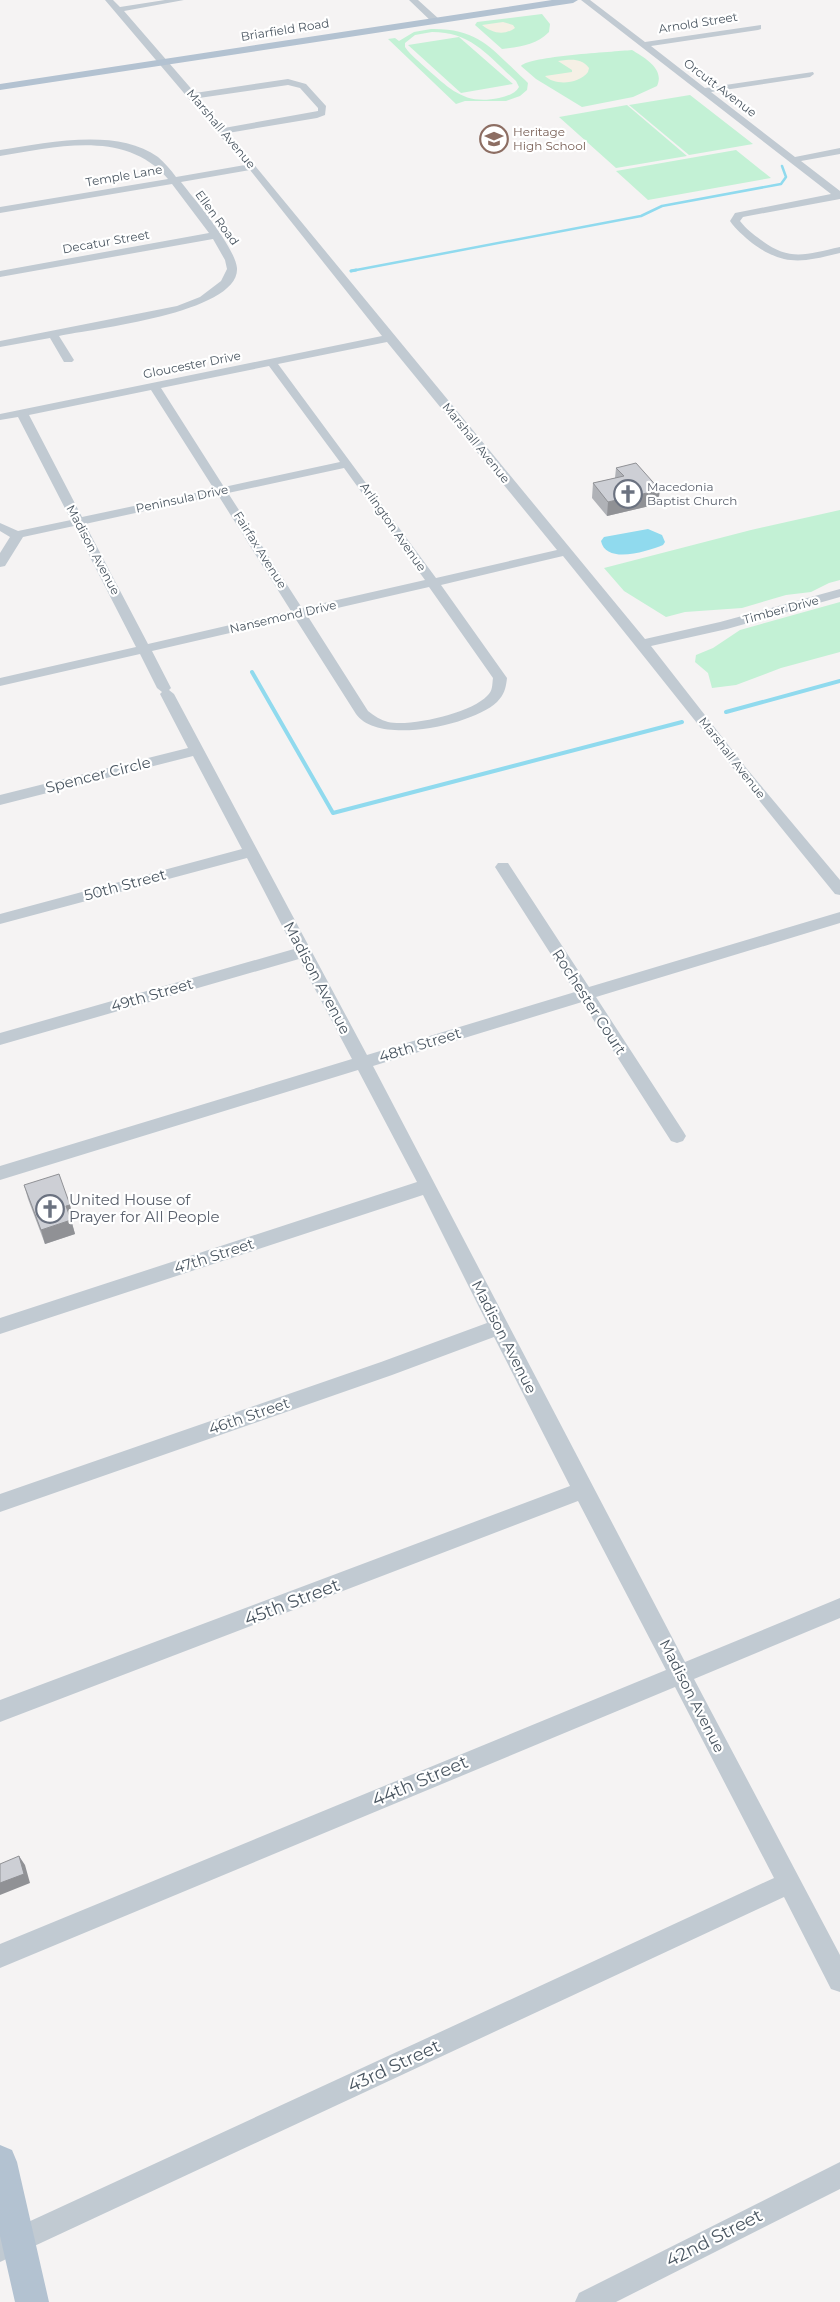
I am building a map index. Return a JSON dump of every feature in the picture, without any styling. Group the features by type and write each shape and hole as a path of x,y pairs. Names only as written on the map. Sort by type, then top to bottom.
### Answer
{"main road":[{"name":"Briarfield Road","path":"0,88 573,0"},
{"path":"0,2162 9,2246 32,2302"}],"street":[{"name":"Marshall Avenue","path":"109,0 164,62 321,250 351,291 642,645 840,890"},
{"path":"117,10 179,0"},
{"path":"413,0 436,21"},
{"name":"Orcutt Avenue","path":"585,0 840,195"},
{"name":"Arnold Street","path":"642,45 758,27"},
{"path":"702,91 810,74"},
{"path":"192,96 288,82 303,86 323,108 322,113 314,116 222,131"},
{"name":"Ellen Road","path":"0,154 71,143 114,145 132,149 151,157 160,164 216,235 232,266 228,278 212,294 196,303 167,312 0,344"},
{"path":"792,160 840,151"},
{"name":"Temple Lane","path":"0,210 252,167"},
{"path":"840,195 748,213 740,215 735,221 765,249 782,258 795,259 840,250"},
{"name":"Decatur Street","path":"0,274 216,235"},
{"path":"53,334 68,360"},
{"name":"Gloucester Drive","path":"0,417 390,338"},
{"name":"Arlington Avenue","path":"272,362 348,464 500,678 502,685 497,696 481,708 410,728 391,728"},
{"name":"Fairfax Avenue","path":"154,386 363,714 377,724 391,728"},
{"name":"Madison Avenue","path":"22,413 303,952 428,1186 498,1327 840,1980"},
{"name":"Peninsula Drive","path":"16,535 348,464"},
{"path":"0,527 16,535 16,541 0,563"},
{"name":"Nansemond Drive","path":"0,681 565,552"},
{"name":"Timber Drive","path":"642,645 662,645 704,634 722,626 840,593"},
{"name":"Spencer Circle","path":"0,800 197,750"},
{"name":"50th Street","path":"0,919 251,852"},
{"name":"Rochester Court","path":"503,867 584,995 677,1136"},
{"name":"48th Street","path":"0,1173 840,917"},
{"name":"49th Street","path":"0,1039 303,952"},
{"name":"47th Street","path":"0,1326 428,1186"},
{"name":"46th Street","path":"0,1503 385,1369 498,1327"},
{"name":"45th Street","path":"0,1711 584,1490"},
{"name":"44th Street","path":"0,1956 680,1672 840,1608"},
{"name":"43rd Street","path":"9,2246 789,1883"},
{"name":"42nd Street","path":"588,2302 840,2174"}],"green space":[{"path":"542,14 550,24 549,32 533,43 515,47 502,49 475,25 477,22"},
{"path":"431,29 448,30 462,32 474,37 494,50 528,83 527,90 520,96 506,101 465,101 456,104 388,39 395,38 399,41 414,32","holes":["432,32 458,36 478,47 516,81 519,87 510,94 487,100 459,94 444,83 405,47 405,43 415,35"]},
{"path":"459,37 513,84 461,93 408,45"},
{"path":"632,50 648,60 656,69 659,80 657,86 633,97 582,107 536,79 521,66 555,57"},
{"path":"690,95 753,144 689,155 629,105"},
{"path":"627,105 687,156 616,168 559,117"},
{"path":"736,150 771,178 648,200 616,171"},
{"path":"840,510 840,580 811,592 786,595 742,608 685,612 666,617 624,591 604,568 751,530"},
{"path":"840,602 840,652 781,668 736,685 712,688 708,673 695,662 696,655 713,648 740,630"}],"sand":[{"path":"503,22 513,25 515,28 502,33 490,30 482,25"},
{"path":"576,60 587,65 589,68 588,72 579,79 567,82 555,81 545,76 572,72 572,70 558,61"}],"water":[{"path":"648,529 662,535 665,542 663,545 638,553 619,554 611,553 604,548 601,541 604,537"}],"building":[{"path":"636,463 660,490 608,502 593,483 624,476 616,468"},
{"name":"United House of Prayer for All People","path":"59,1174 70,1205 66,1206 71,1220 41,1230 24,1185"},
{"path":"19,1856 24,1874 0,1883 0,1864"}],"waterway":[{"path":"356,270 351,271 641,216 662,206 781,184 786,177 782,166"},
{"path":"252,672 333,813 682,722"},
{"path":"726,712 840,681"}],"place":[{"name":"Heritage High School","path":"494,139"},
{"name":"Macedonia Baptist Church","path":"628,494"},
{"name":"United House of Prayer for All People","path":"50,1209"}]}
